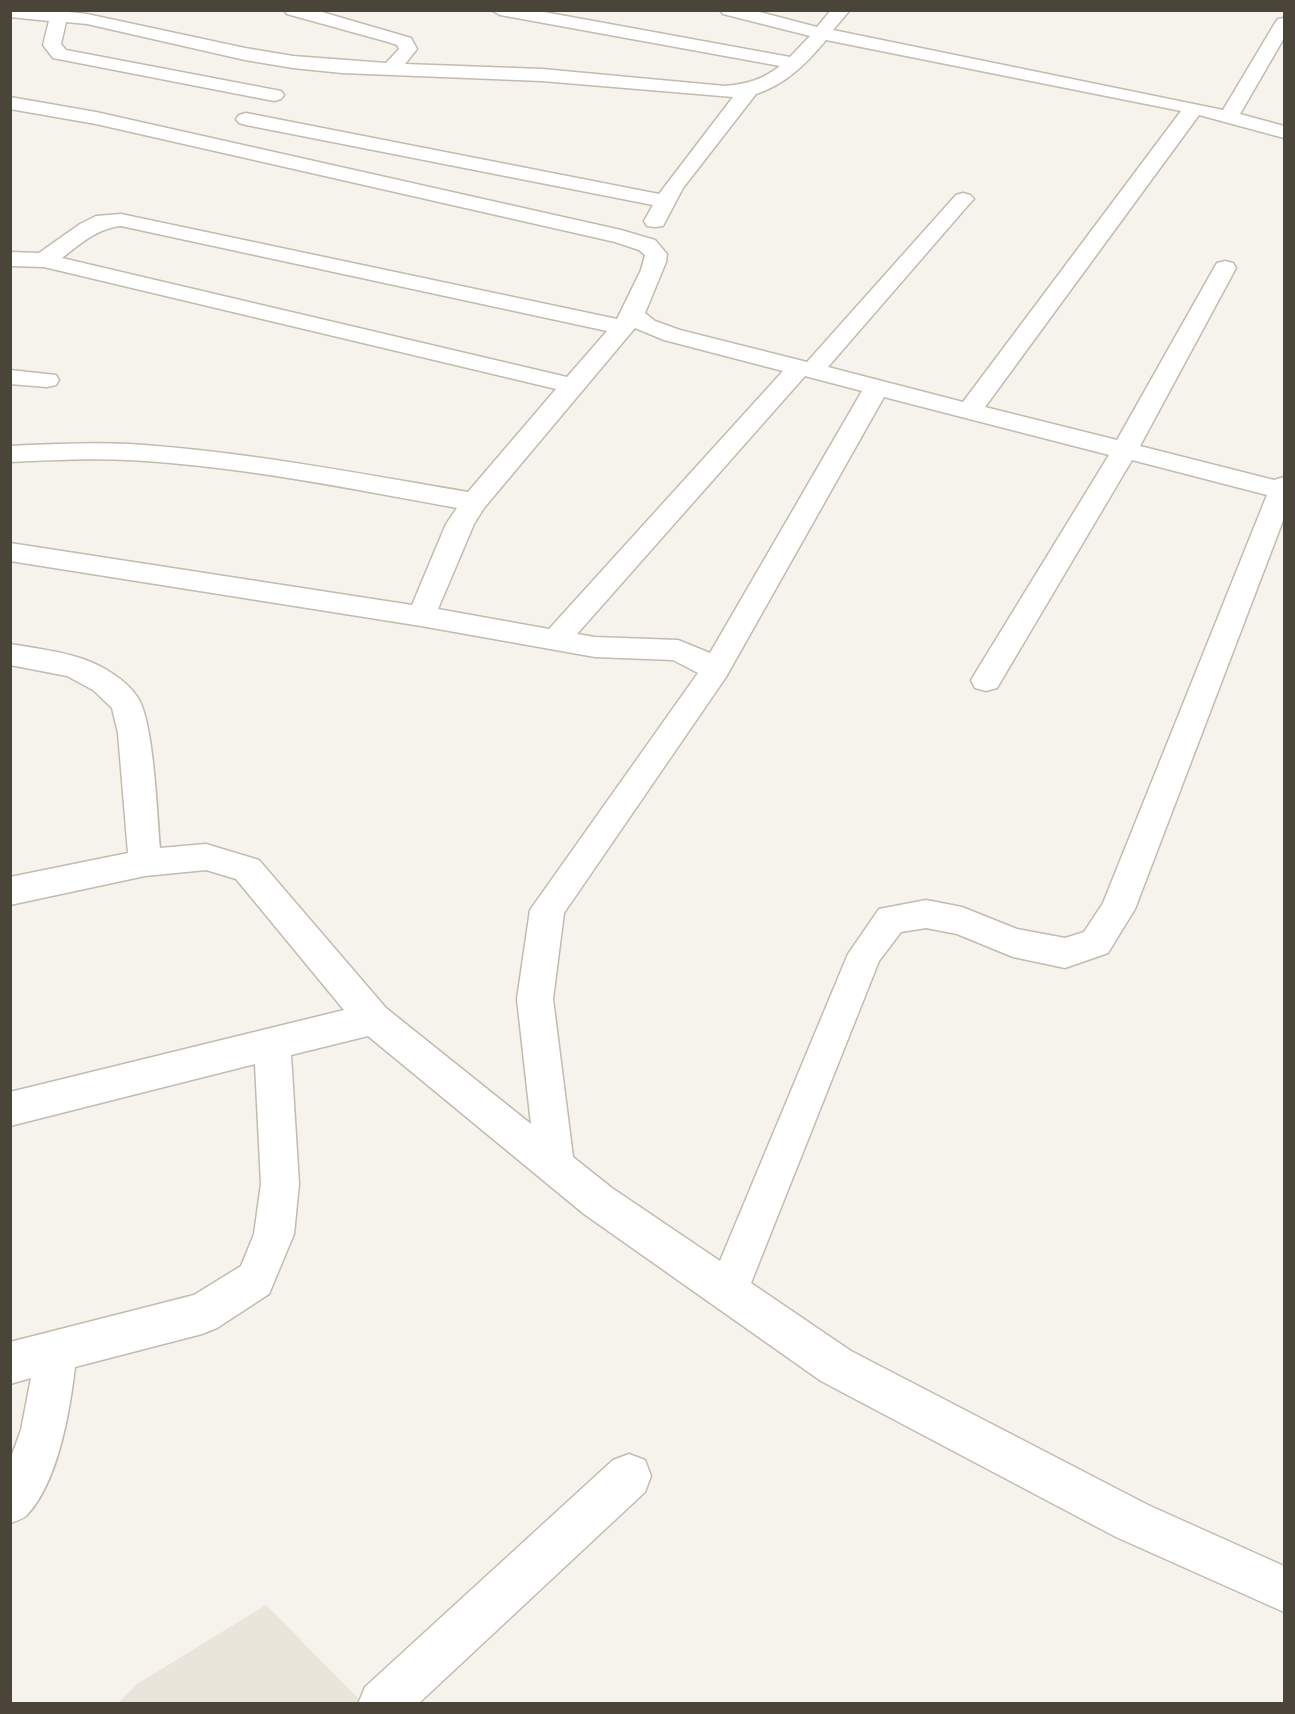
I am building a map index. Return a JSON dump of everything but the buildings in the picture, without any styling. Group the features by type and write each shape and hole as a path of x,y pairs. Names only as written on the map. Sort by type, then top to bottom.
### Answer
{"street":[{"path":"109,23 134,10"},
{"path":"293,10 405,42 408,49 392,69"},
{"path":"500,10 794,63"},
{"path":"729,10 820,33 1194,108 1284,132"},
{"path":"10,12 109,23 245,54 312,64 542,75 725,92 749,90 771,82 794,63 841,10"},
{"path":"58,16 52,45 60,54 274,95"},
{"path":"1228,116 1284,23"},
{"path":"215,145 312,64"},
{"path":"647,245 664,201 749,90"},
{"path":"14,105 215,145 621,237 647,245 656,254 656,267 628,321 474,502 460,524 421,616"},
{"path":"969,411 1194,108"},
{"path":"246,119 664,201"},
{"path":"555,640 963,199"},
{"path":"44,260 88,228 104,221 121,220 628,321 672,335 1284,489 1118,909 1096,943 1065,953 1012,943 962,921 926,914 891,919 865,954 728,1290"},
{"path":"10,259 44,260 573,386"},
{"path":"986,680 1125,450 1225,268"},
{"path":"10,377 47,380"},
{"path":"555,1166 535,999 547,910 716,669 877,387"},
{"path":"10,454 77,451 170,455 233,462 474,502"},
{"path":"10,552 421,616 595,647 678,650 716,669"},
{"path":"10,654 74,667 104,682 126,703 133,733 145,863"},
{"path":"10,891 145,863 206,857 247,869 373,1019 598,1201 836,1366 1132,1521 1284,1589"},
{"path":"10,1109 373,1019"},
{"path":"10,1363 202,1313 255,1280 274,1234 280,1184 272,1045"},
{"path":"10,1501 26,1482 46,1424 56,1351"},
{"path":"382,1704 629,1476"}],"shaded area":[{"path":"266,1605 363,1703 117,1704 137,1684"}]}
